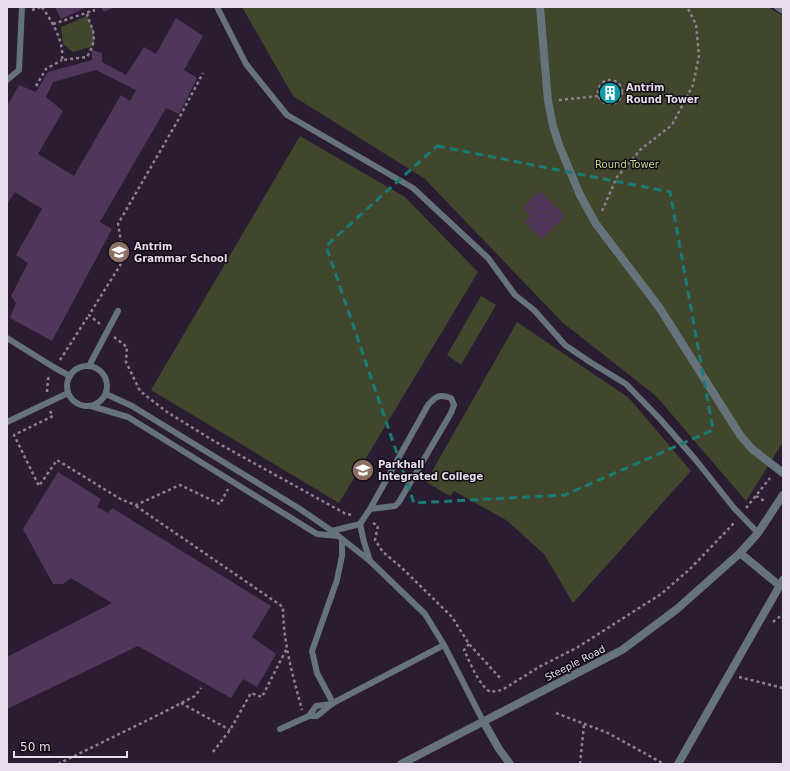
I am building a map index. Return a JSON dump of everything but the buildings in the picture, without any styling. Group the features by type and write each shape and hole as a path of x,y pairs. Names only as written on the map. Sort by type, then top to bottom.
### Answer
{"street":[{"path":"540,7 548,101 553,126 580,195 596,224 659,307 740,435 752,449 780,471"},
{"name":"Steeple Road","path":"401,764 622,650 677,609 740,553 758,533 783,495"},
{"path":"678,764 781,583 740,553"},
{"path":"483,721 499,749 510,764"}],"lane":[{"path":"7,80 19,70 22,7"},
{"path":"217,7 246,64 287,115 413,188 488,258 515,295 534,310 566,345 626,384 660,419 758,533"},
{"path":"777,7 783,11"},
{"path":"89,366 118,311"},
{"path":"7,338 70,376"},
{"path":"89,366 100,370 104,374 108,386 106,394 101,402 85,407 75,403 68,393 67,384 70,376 80,367 89,366"},
{"path":"7,422 68,393"},
{"path":"106,394 132,406 300,509 370,560 425,614 444,645 483,721"},
{"path":"332,531 360,524 370,509 428,405 435,398 443,395 451,398 454,405 450,413 399,502 395,506 370,509"},
{"path":"91,406 128,417 317,534 340,538"},
{"path":"360,524 370,560"},
{"path":"333,703 317,673 312,651 337,580 342,556 340,538"},
{"path":"280,729 307,717 316,706 333,703 444,645"}],"path":[{"path":"42,7 53,24 63,51 62,60"},
{"path":"596,224 617,177 640,149 672,125 693,85 699,56 696,24 688,7"},
{"path":"53,24 95,10"},
{"path":"36,86 46,69 62,60 87,57 94,46 94,30 88,16 90,11"},
{"path":"203,73 177,122 118,224 124,259 48,379 47,402 52,416 14,435 39,486 57,460 122,500 136,505 283,607 283,626 290,664 307,717"},
{"path":"612,81 619,84 621,87 621,98 615,103 608,104 599,96 600,88 605,82 612,81"},
{"path":"548,101 599,96"},
{"path":"89,315 126,347 126,362 140,390 167,412 214,441 346,514 364,518 378,526 375,540 383,552 402,568 452,617 469,644 502,680"},
{"path":"469,644 464,650 474,672 484,688 490,692 502,690 539,667 578,647 661,594 690,569 780,471"},
{"path":"136,505 180,485 220,504 233,482"},
{"path":"213,752 230,730 251,693 262,697 287,648"},
{"path":"729,675 783,688"},
{"path":"58,764 195,696 201,688"},
{"path":"181,703 230,730"},
{"path":"556,713 608,733 664,764"},
{"path":"580,764 584,725"}],"highlighted area":[{"path":"437,146 670,192 713,430 565,495 414,503 326,246"}],"green space":[{"name":"Round Tower","path":"242,7 768,7 783,16 783,442 746,501 656,396 562,322 425,179 293,96"},
{"path":"87,16 94,30 94,46 73,52 63,44 61,27"},
{"path":"300,136 405,197 478,272 339,503 151,390"},
{"path":"481,296 496,305 461,365 447,355"},
{"path":"517,322 629,398 691,471 573,603 544,554 506,520 454,491 450,496 426,482"}],"place":[{"name":"Antrim Round Tower","path":"610,93"},
{"name":"Antrim Grammar School","path":"119,252"},
{"name":"Parkhall Integrated College","path":"363,470"}]}
